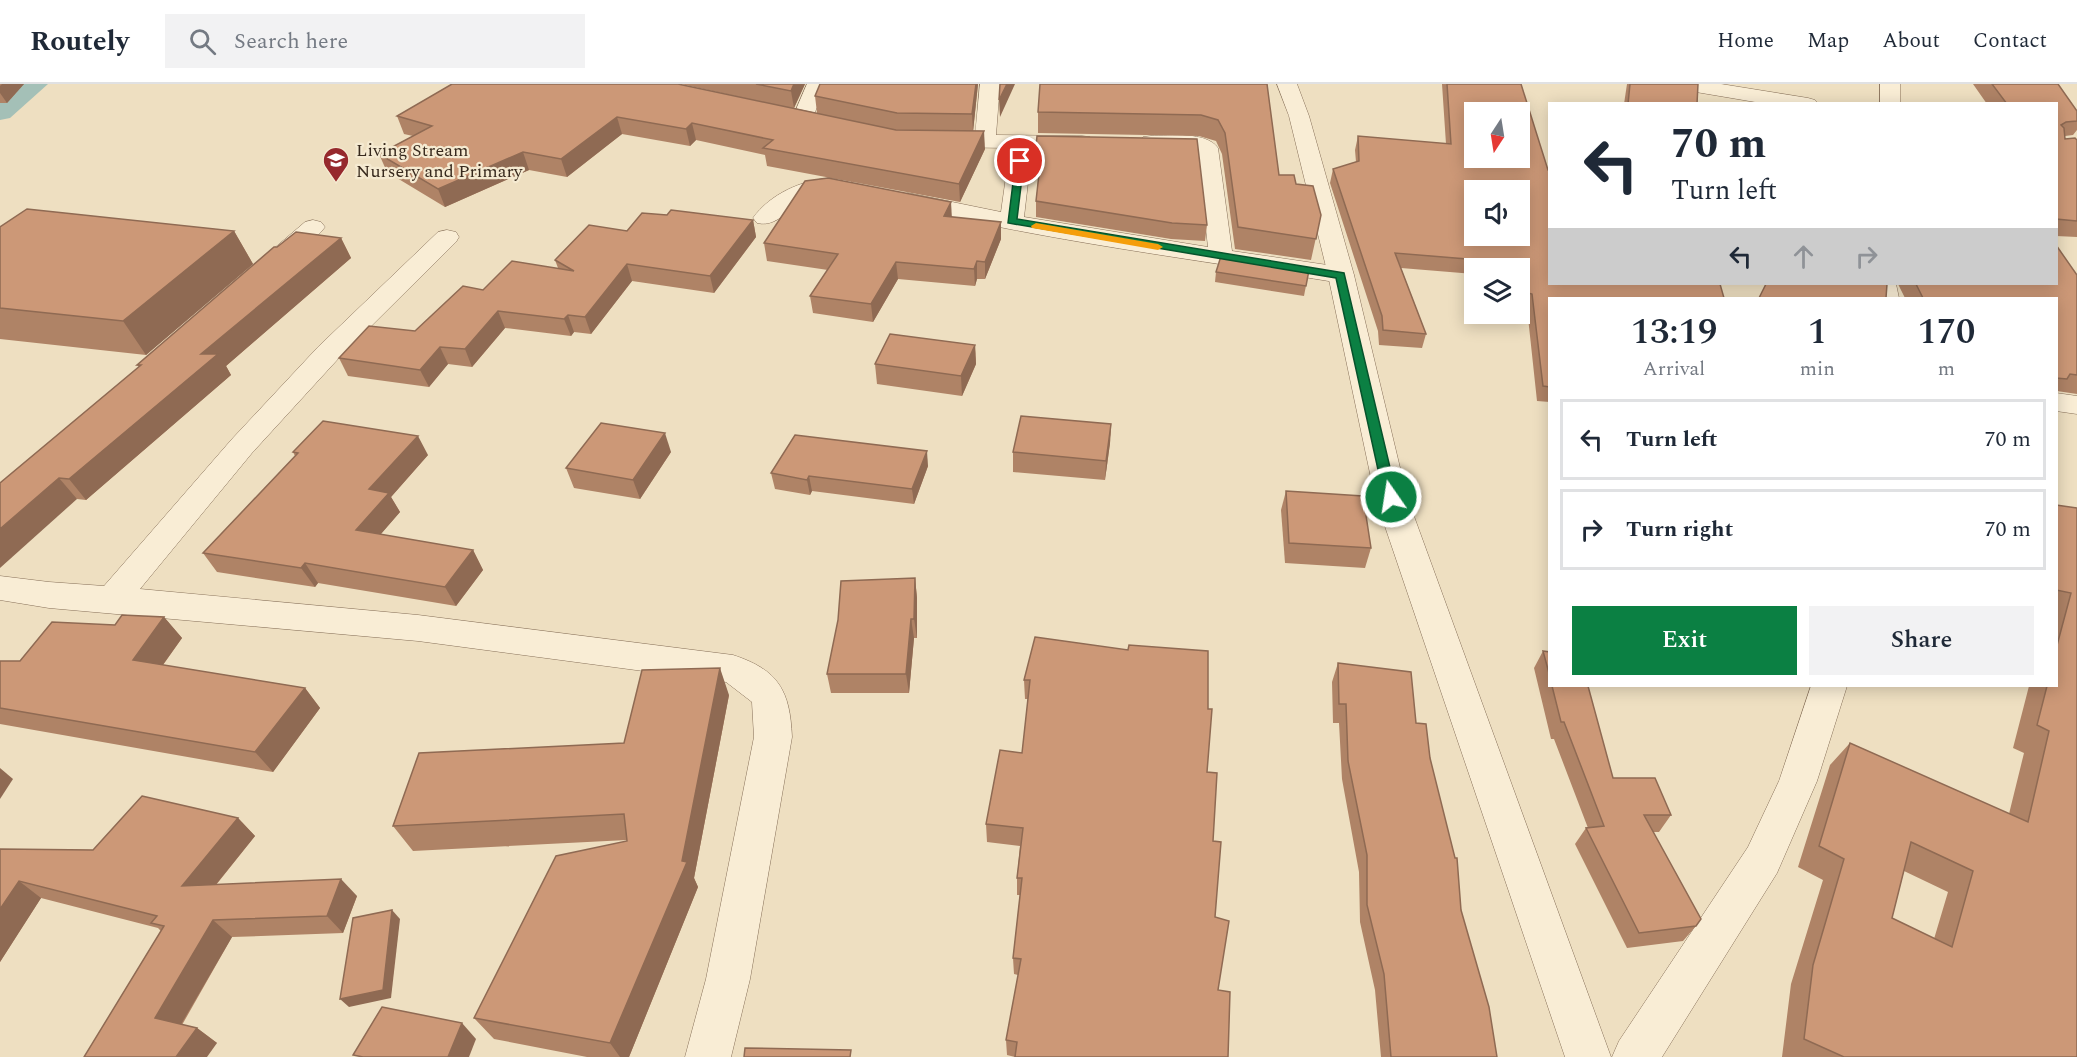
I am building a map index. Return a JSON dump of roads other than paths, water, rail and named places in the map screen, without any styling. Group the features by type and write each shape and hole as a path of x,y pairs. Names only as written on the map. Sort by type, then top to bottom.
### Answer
{"street":[{"path":"817,84 791,116 824,124"},
{"path":"985,141 990,84"},
{"path":"1287,84 1299,116 1341,275 1391,497 1588,1057"},
{"path":"1684,84 1796,102"},
{"path":"1890,84 1890,102"},
{"path":"917,140 1098,142"},
{"path":"1012,221 1022,141"},
{"path":"1131,142 1188,143 1207,148 1221,256"},
{"path":"765,218 797,191 830,185 1012,221 1341,275"},
{"path":"250,281 313,227"},
{"path":"112,599 242,446 313,370 447,237"},
{"path":"2058,402 2077,405"},
{"path":"0,588 49,595 418,628 733,669 759,684 772,701 773,737 728,979 708,1057"},
{"path":"1635,1057 1763,860 1798,781 1829,687"}],"waterway":[{"path":"0,112 35,84"}],"place":[{"name":"Living Stream Nursery and Primary","path":"336,183"}]}
